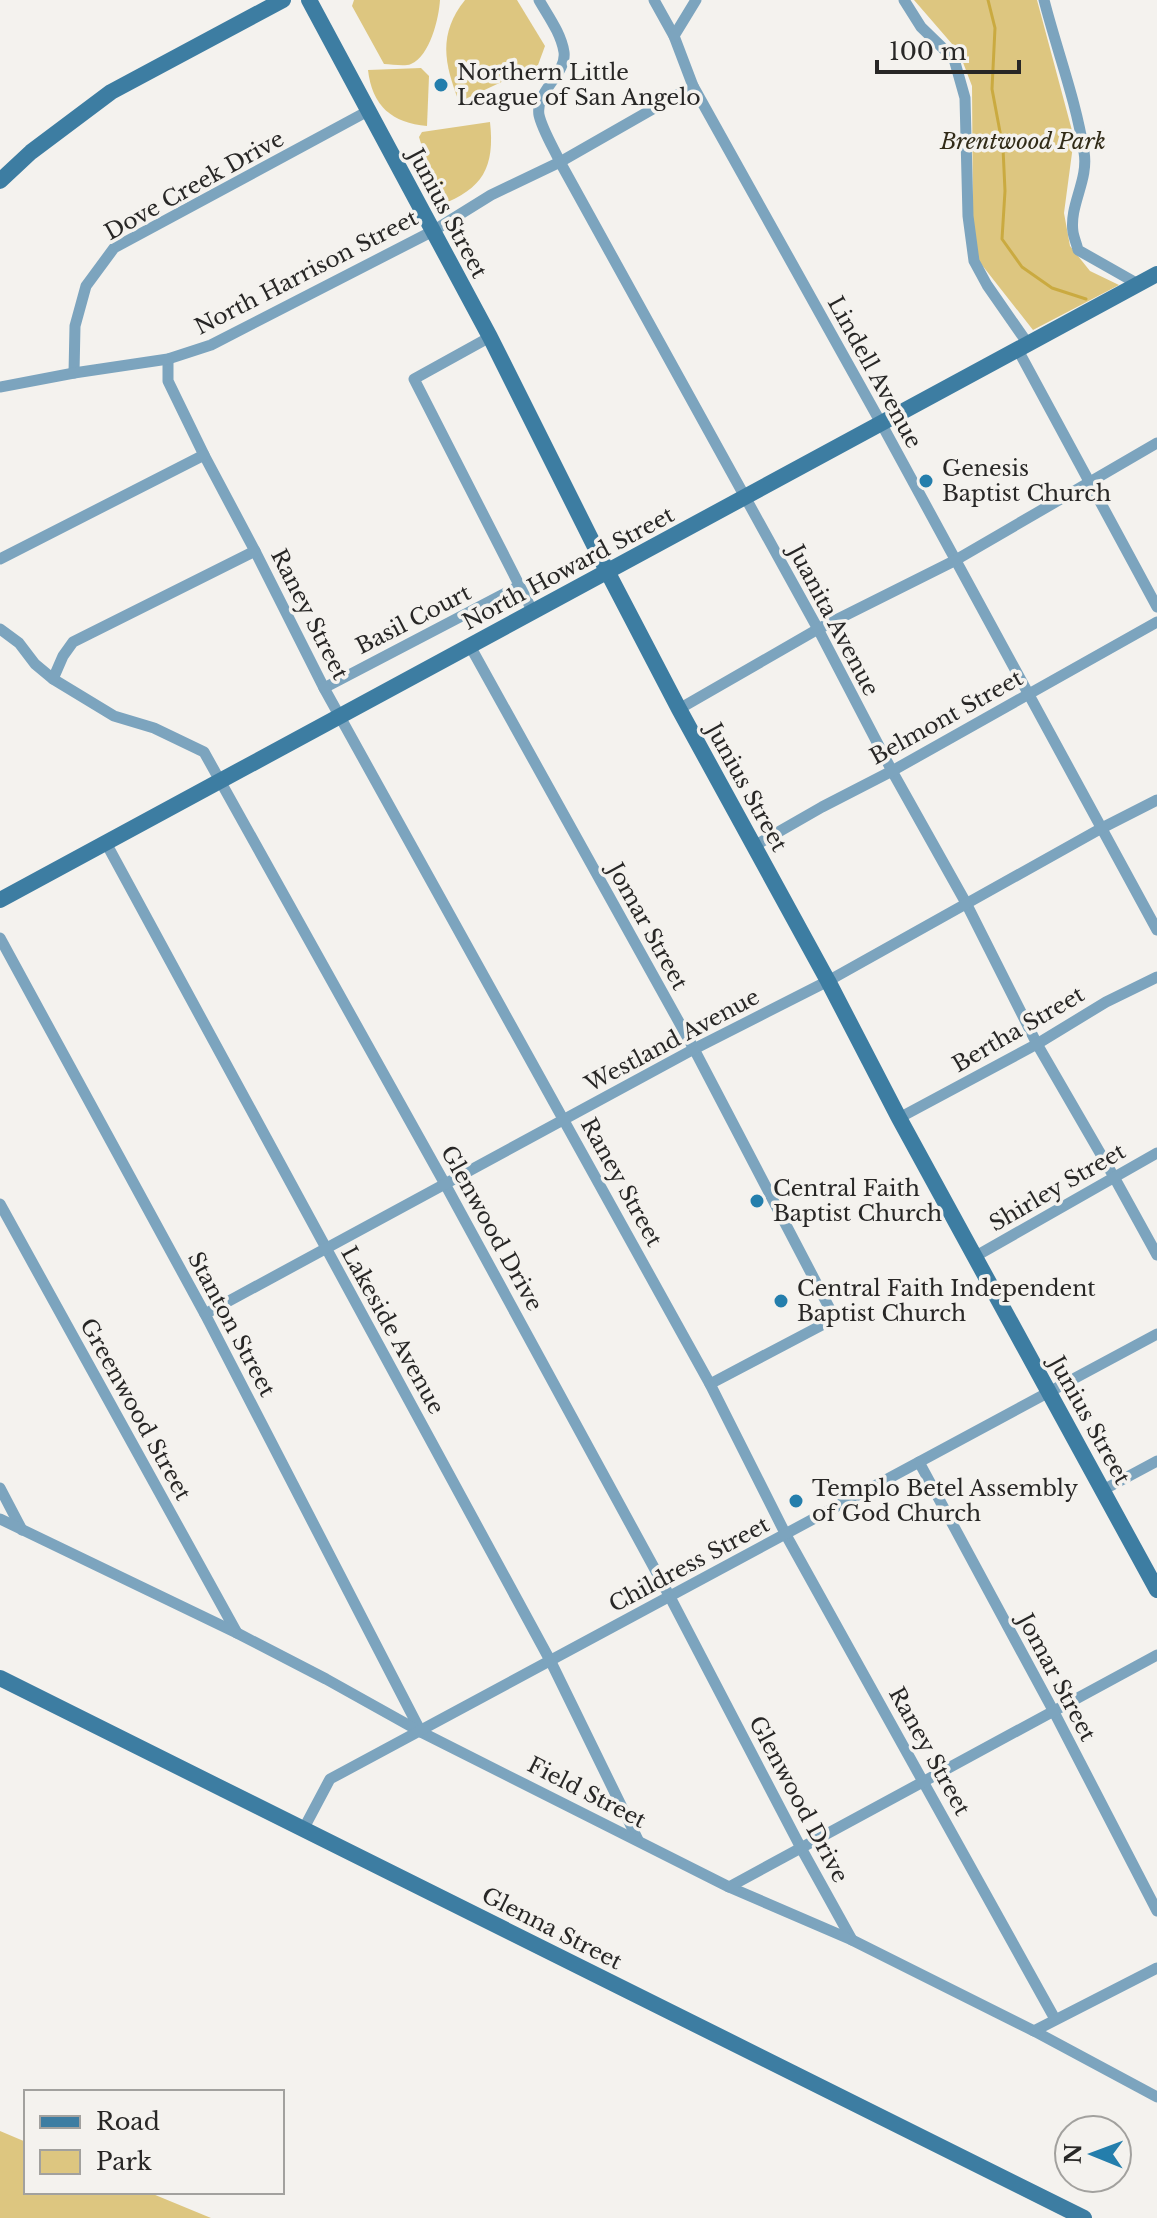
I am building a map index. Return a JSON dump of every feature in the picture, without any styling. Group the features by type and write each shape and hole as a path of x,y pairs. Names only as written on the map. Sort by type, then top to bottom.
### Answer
{"street":[{"path":"0,181 31,152 111,92 283,0"},
{"name":"Junius Street","path":"309,0 490,337 679,709 1157,1590"},
{"name":"Juanita Avenue","path":"539,0 559,36 565,55 542,97 538,114 560,162 818,629 966,903 1037,1044 1157,1255"},
{"name":"Lindell Avenue","path":"654,0 674,36 693,86 1157,930"},
{"path":"674,36 696,0"},
{"path":"904,0 921,27 954,59 965,98 968,216 974,261 1023,347 1157,607"},
{"path":"1044,0 1070,88 1085,155 1084,179 1073,230 1078,250 1151,279"},
{"name":"North Harrison Street","path":"0,387 168,359 211,345 433,231 491,195 560,162 693,86"},
{"name":"Dove Creek Drive","path":"74,373 75,326 86,286 114,248 368,111"},
{"name":"North Howard Street","path":"0,900 1151,279"},
{"path":"490,337 414,379 533,612"},
{"name":"Raney Street","path":"168,359 168,381 324,688 710,1384 786,1535 1055,2019"},
{"path":"679,709 818,629 954,561 1157,443"},
{"path":"0,559 204,455"},
{"path":"53,679 73,642 255,551"},
{"name":"Basil Court","path":"324,688 519,586"},
{"name":"Belmont Street","path":"754,846 1157,622"},
{"name":"Glenwood Drive","path":"0,629 19,643 35,664 53,679 114,716 154,728 204,752 445,1184 852,1940"},
{"name":"Jomar Street","path":"470,646 694,1049 832,1313 824,1324 710,1384"},
{"name":"Westland Avenue","path":"205,1314 694,1049 828,981 1157,800"},
{"name":"Lakeside Avenue","path":"106,843 551,1662 638,1840"},
{"name":"Stanton Street","path":"0,938 205,1314 421,1732"},
{"name":"Bertha Street","path":"899,1118 1037,1044 1106,1002 1157,977"},
{"name":"Shirley Street","path":"976,1256 1157,1153"},
{"name":"Greenwood Street","path":"0,1204 237,1633"},
{"name":"Childress Street","path":"304,1828 330,1779 1157,1334"},
{"path":"1103,1490 1157,1461"},
{"name":"Jomar Street","path":"919,1462 1157,1911"},
{"path":"0,1488 23,1531"},
{"name":"Field Street","path":"0,1519 237,1633 421,1732 729,1887 852,1940 1157,2097"},
{"path":"729,1887 1157,1655"},
{"name":"Glenna Street","path":"0,1678 1084,2218"},
{"path":"1034,2031 1157,1968"}],"green space":[{"path":"354,0 440,0 435,26 418,60 408,65 384,64 352,6"},
{"path":"465,0 517,0 545,46 538,65 459,102 446,50 450,26"},
{"name":"Brentwood Park","path":"914,0 1037,0 1074,138 1064,213 1070,246 1090,271 1119,285 1033,330 978,260 973,222 972,86 959,52"},
{"path":"421,68 429,76 427,126 404,121 386,110 374,94 368,70"},
{"path":"490,122 490,152 483,174 467,192 440,205 419,137 422,132"},
{"path":"0,2131 24,2141 24,2194 153,2194 211,2218 0,2218"}],"waterway":[{"path":"988,0 995,28 992,89 1003,148 1005,191 1002,239 1022,267 1052,288 1086,299"}],"place":[{"name":"Northern Little League of San Angelo","path":"441,85"},
{"name":"Genesis Baptist Church","path":"926,481"},
{"name":"Central Faith Baptist Church","path":"757,1201"},
{"name":"Central Faith Independent Baptist Church","path":"781,1301"},
{"name":"Templo Betel Assembly of God Church","path":"796,1501"}]}
